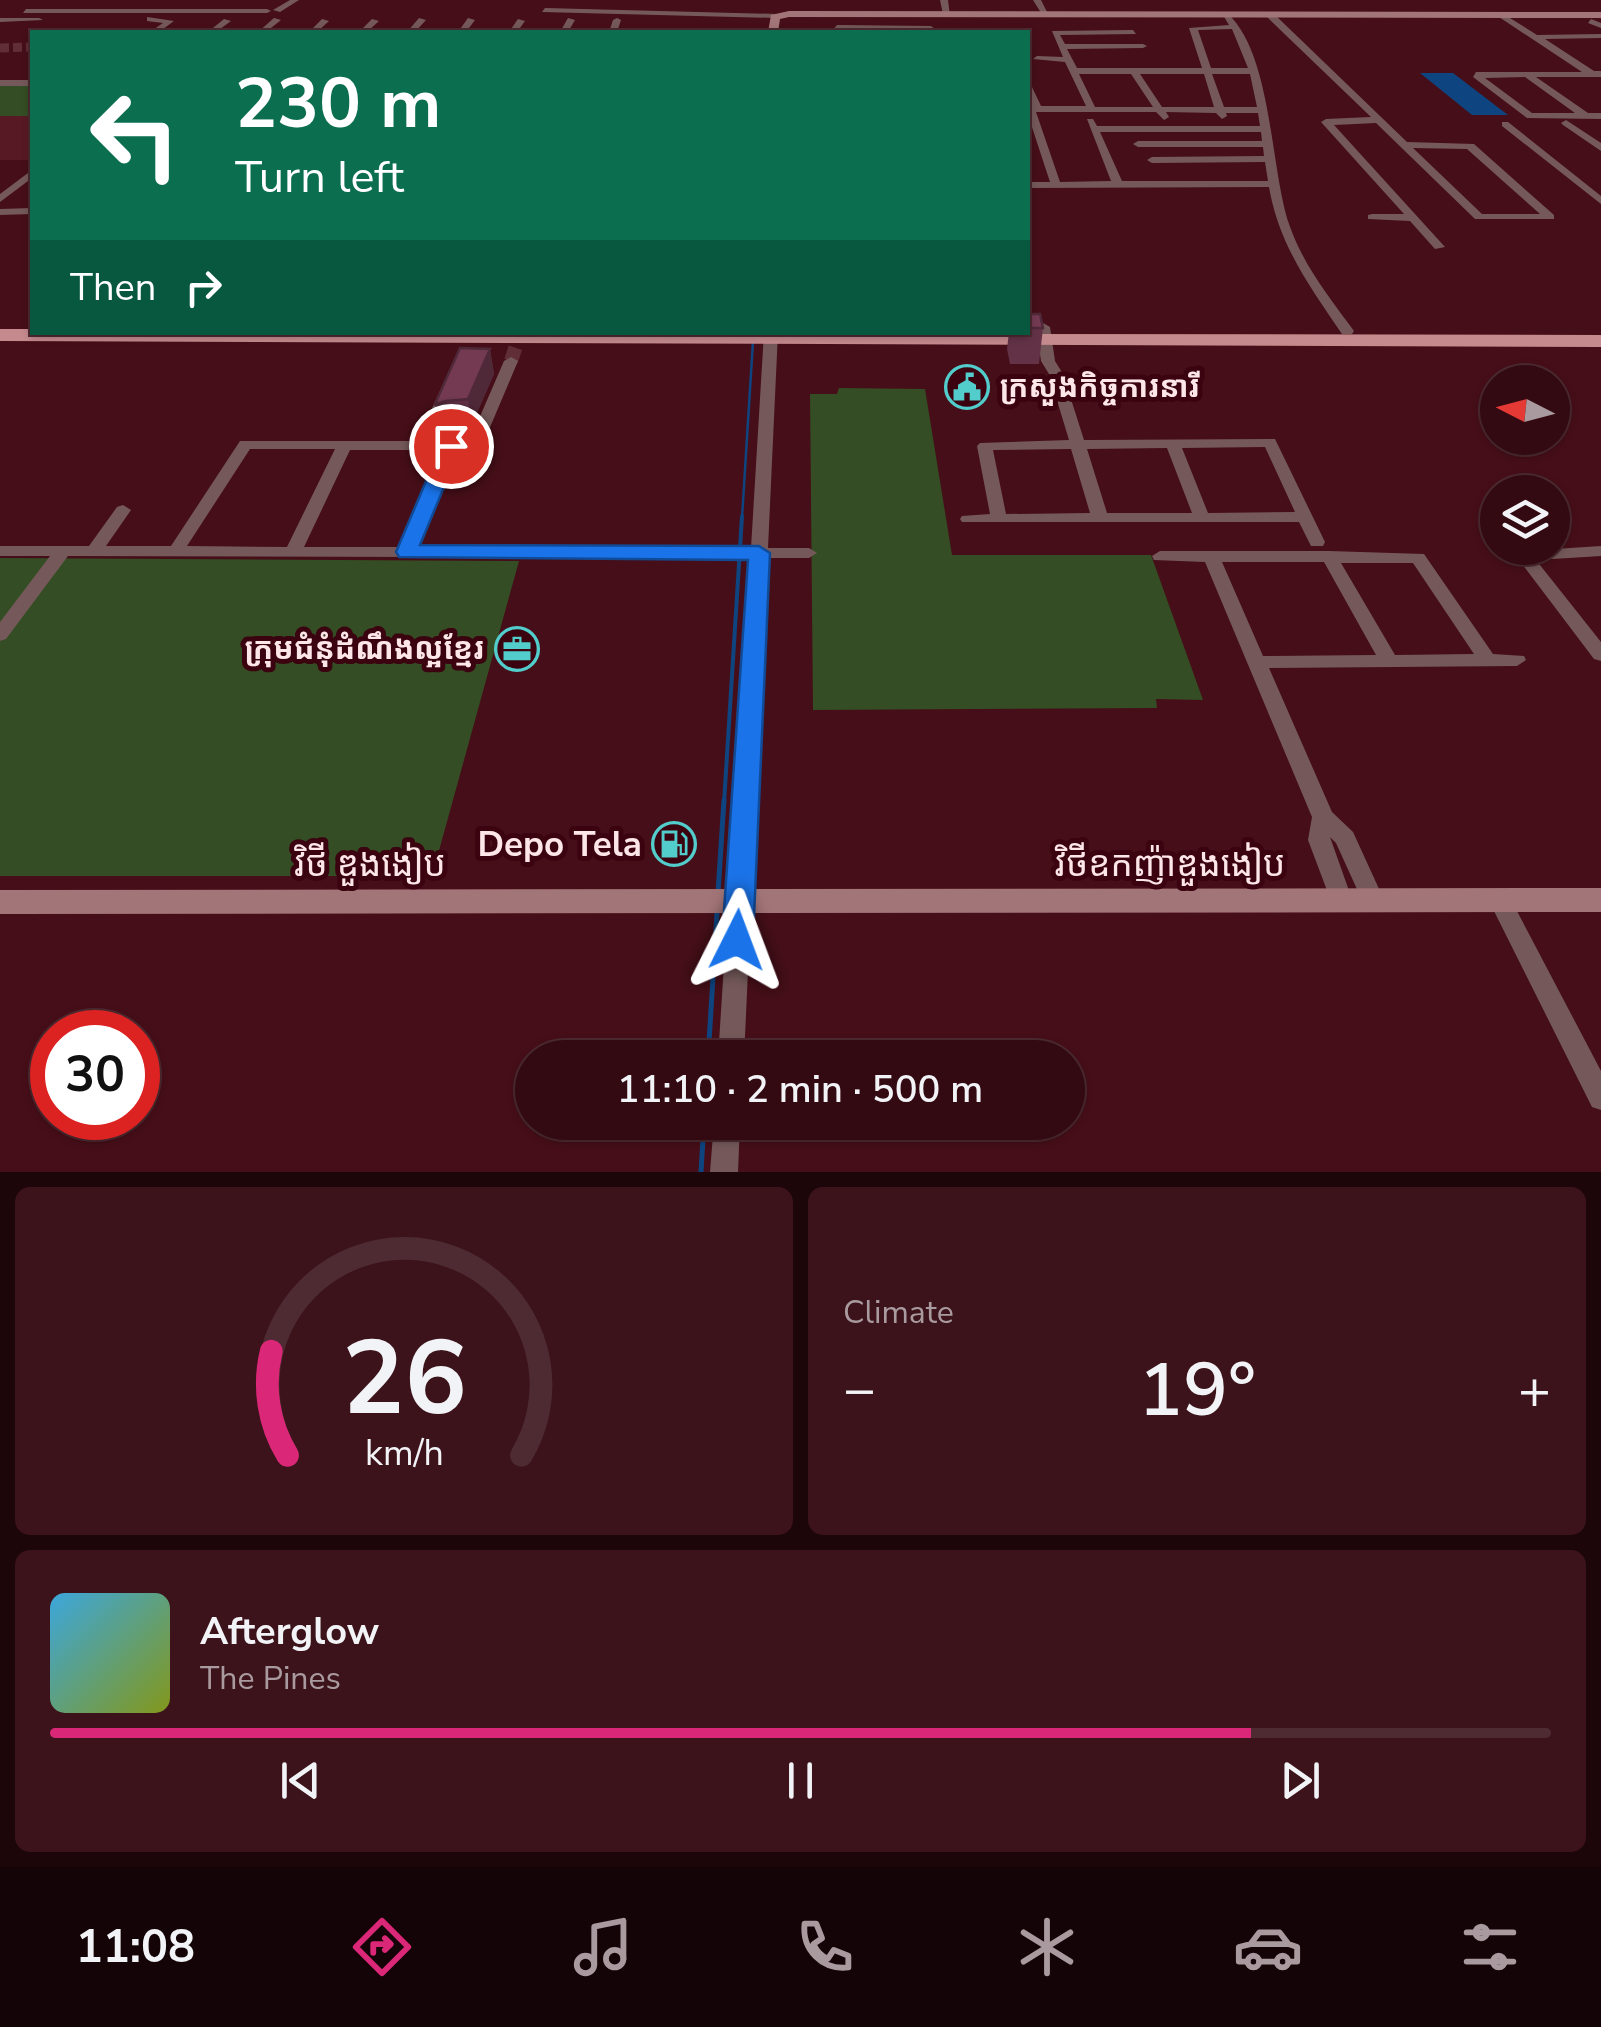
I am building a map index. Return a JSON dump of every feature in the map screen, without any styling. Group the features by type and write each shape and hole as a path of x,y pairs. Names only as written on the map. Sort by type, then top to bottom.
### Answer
{"main road":[{"path":"0,327 30,327"},
{"path":"1039,331 1601,330"},
{"path":"1039,331 1601,340"},
{"path":"0,335 518,340 710,335"}],"street":[{"path":"0,29 44,0"},
{"path":"75,10 92,0"},
{"path":"124,11 141,0"},
{"path":"175,11 190,0"},
{"path":"214,30 239,0"},
{"path":"264,30 295,0"},
{"path":"762,0 762,13"},
{"path":"822,0 823,14"},
{"path":"944,0 947,14"},
{"path":"1037,0 1046,14"},
{"path":"1260,0 1305,56 1479,217 1550,217 1470,146 1404,146"},
{"path":"585,2 777,16 1516,15 1596,18 1601,26"},
{"path":"545,10 649,4"},
{"path":"26,11 175,11 226,16 267,11"},
{"path":"1037,60 1154,62 1120,14"},
{"path":"1228,15 1251,66 1262,130 1294,253 1347,331"},
{"path":"1502,15 1594,73"},
{"path":"1516,15 1584,59 1601,86"},
{"path":"774,30 777,16"},
{"path":"0,20 170,21 157,30"},
{"path":"414,30 422,20"},
{"path":"464,30 471,20"},
{"path":"514,30 521,20"},
{"path":"565,30 571,20"},
{"path":"614,30 617,20"},
{"path":"315,30 325,21"},
{"path":"365,30 375,21"},
{"path":"1230,130 1218,110 1193,28 1236,28"},
{"path":"835,30 933,30"},
{"path":"1118,185 1055,32 1133,32"},
{"path":"1535,36 1601,38"},
{"path":"1062,46 1143,46"},
{"path":"1568,58 1584,59"},
{"path":"1073,71 1251,66"},
{"path":"1134,70 1172,130"},
{"path":"1594,73 1476,74 1530,116 1597,121"},
{"path":"1526,74 1597,121"},
{"path":"0,83 30,82"},
{"path":"1502,94 1520,94"},
{"path":"1538,95 1556,95"},
{"path":"1056,184 1031,109 1260,110"},
{"path":"1378,120 1326,122 1435,243 1454,238"},
{"path":"1597,121 1505,124 1601,202"},
{"path":"1566,123 1601,148"},
{"path":"1094,129 1262,130"},
{"path":"1138,144 1266,144"},
{"path":"1152,160 1270,159"},
{"path":"0,199 30,175"},
{"path":"1030,184 1276,184"},
{"path":"0,212 30,211"},
{"path":"1372,217 1411,218"},
{"path":"1039,331 1100,518"},
{"path":"730,1040 723,901 759,553 771,335"},
{"path":"176,552 244,444 454,440 482,432 504,364"},
{"path":"426,439 451,382"},
{"path":"407,552 454,440"},
{"path":"999,519 985,446 1270,442 1305,517 1389,661"},
{"path":"1173,444 1202,518"},
{"path":"293,552 345,445"},
{"path":"94,551 123,510"},
{"path":"968,519 1305,517"},
{"path":"1160,556 1323,549 1412,556 1422,561 1488,660"},
{"path":"0,551 809,553"},
{"path":"0,636 63,551"},
{"path":"1601,551 1524,556 1601,655"},
{"path":"1211,556 1323,817 1346,838 1374,902"},
{"path":"1255,662 1517,660"},
{"path":"1323,817 1319,840 1342,902"},
{"name":"វិថីឧកញ៉ាឌួងងៀប","path":"723,901 1601,900"},
{"name":"វិថី ឌួងងៀប","path":"0,902 723,901"},
{"path":"1500,901 1601,1098"},
{"path":"724,1172 726,1140"}],"shaded area":[{"path":"0,84 30,84 29,160 0,160"}],"green space":[{"path":"0,86 30,86 30,116 0,116"},
{"path":"839,388 925,389 952,555 1151,555 1203,700 1156,699 1157,708 813,710 810,394 837,394"},
{"path":"0,558 519,561 432,876 0,876"}],"water":[{"path":"1420,73 1453,73 1508,115 1472,115"}],"building":[{"path":"1030,314 1040,314 1043,328 1030,328"},
{"path":"460,348 490,349 468,399 435,404"}],"waterway":[{"path":"742,518 753,341"},
{"path":"724,803 742,516"},
{"path":"718,893 724,800"},
{"path":"709,1040 717,913"},
{"path":"701,1172 703,1140"}],"tunnel":[{"path":"0,48 30,47"},
{"path":"511,361 517,343"}],"place":[{"name":"ក្រសួងកិច្ចការនារី","path":"967,387"},
{"name":"ក្រុមជំនុំដំណឹងល្អខ្មែរ","path":"517,649"},
{"name":"Depo Tela","path":"674,844"}],"route":[{"path":"451,446 407,552 759,553 737,940"}]}
